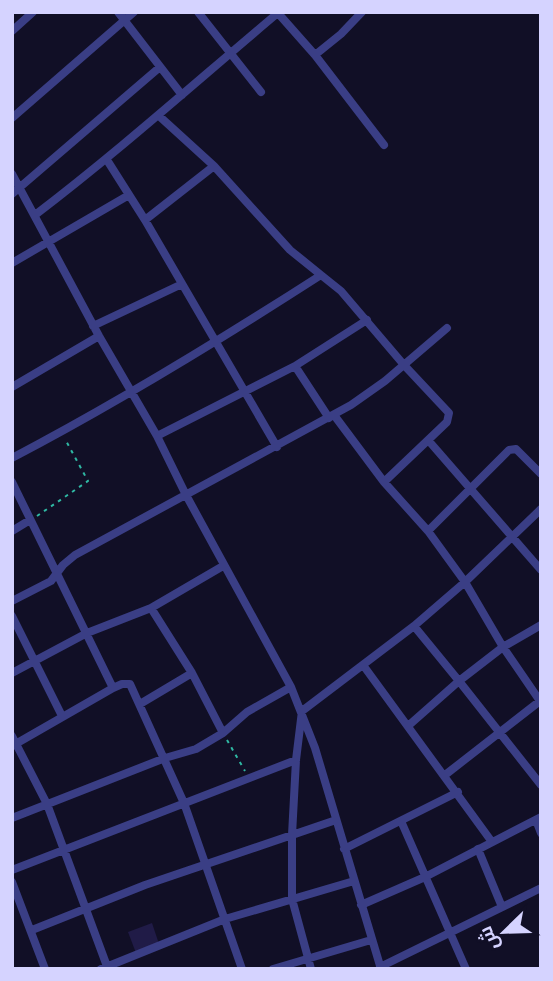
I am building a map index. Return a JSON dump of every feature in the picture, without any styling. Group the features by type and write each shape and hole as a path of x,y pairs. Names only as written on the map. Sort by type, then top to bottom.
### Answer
{"street":[{"path":"12,31 33,12"},
{"path":"118,12 182,95"},
{"path":"12,118 134,12"},
{"path":"198,12 261,92"},
{"path":"315,55 362,12"},
{"path":"35,215 107,160 278,13 315,55 384,145"},
{"path":"16,192 159,67"},
{"path":"158,115 214,166 290,250 341,291 449,413 447,422 384,482"},
{"path":"107,160 145,220 277,447"},
{"path":"145,220 214,166"},
{"path":"12,174 16,192 35,215 291,687 302,711 381,968 541,888"},
{"path":"12,263 129,195"},
{"path":"12,458 216,343 321,275"},
{"path":"93,326 182,284"},
{"path":"157,436 295,366 367,320"},
{"path":"12,601 51,581 75,555 332,417 369,393 447,328"},
{"path":"12,387 99,336"},
{"path":"295,366 332,417 428,531 466,582 503,647 540,702 445,775"},
{"path":"428,440 541,570"},
{"path":"428,531 512,449 519,452 541,474"},
{"path":"12,482 113,688"},
{"path":"311,969 292,899 292,835 302,711 414,626 466,582 541,509"},
{"path":"12,531 30,520"},
{"path":"12,673 34,659 88,633 151,608 223,566"},
{"path":"151,608 192,673 223,733"},
{"path":"12,616 62,716"},
{"path":"408,726 503,647 541,625"},
{"path":"414,626 541,785"},
{"path":"363,665 492,842"},
{"path":"140,704 192,673"},
{"path":"242,969 225,919 184,803 130,684 113,688 14,741 47,804 106,968 225,919 354,881"},
{"path":"12,818 164,758 196,749 223,733 236,720 291,687"},
{"path":"12,870 296,760"},
{"path":"344,849 458,792"},
{"path":"361,905 425,877 538,819 541,833"},
{"path":"32,930 205,863 336,821"},
{"path":"401,821 466,969"},
{"path":"478,849 502,907"},
{"path":"12,882 45,969"},
{"path":"12,912 22,906"},
{"path":"273,969 371,940"}],"path":[{"path":"30,520 88,481 61,432"},
{"path":"223,733 249,778"}],"building":[{"path":"152,923 159,944 136,953 128,932"}]}
